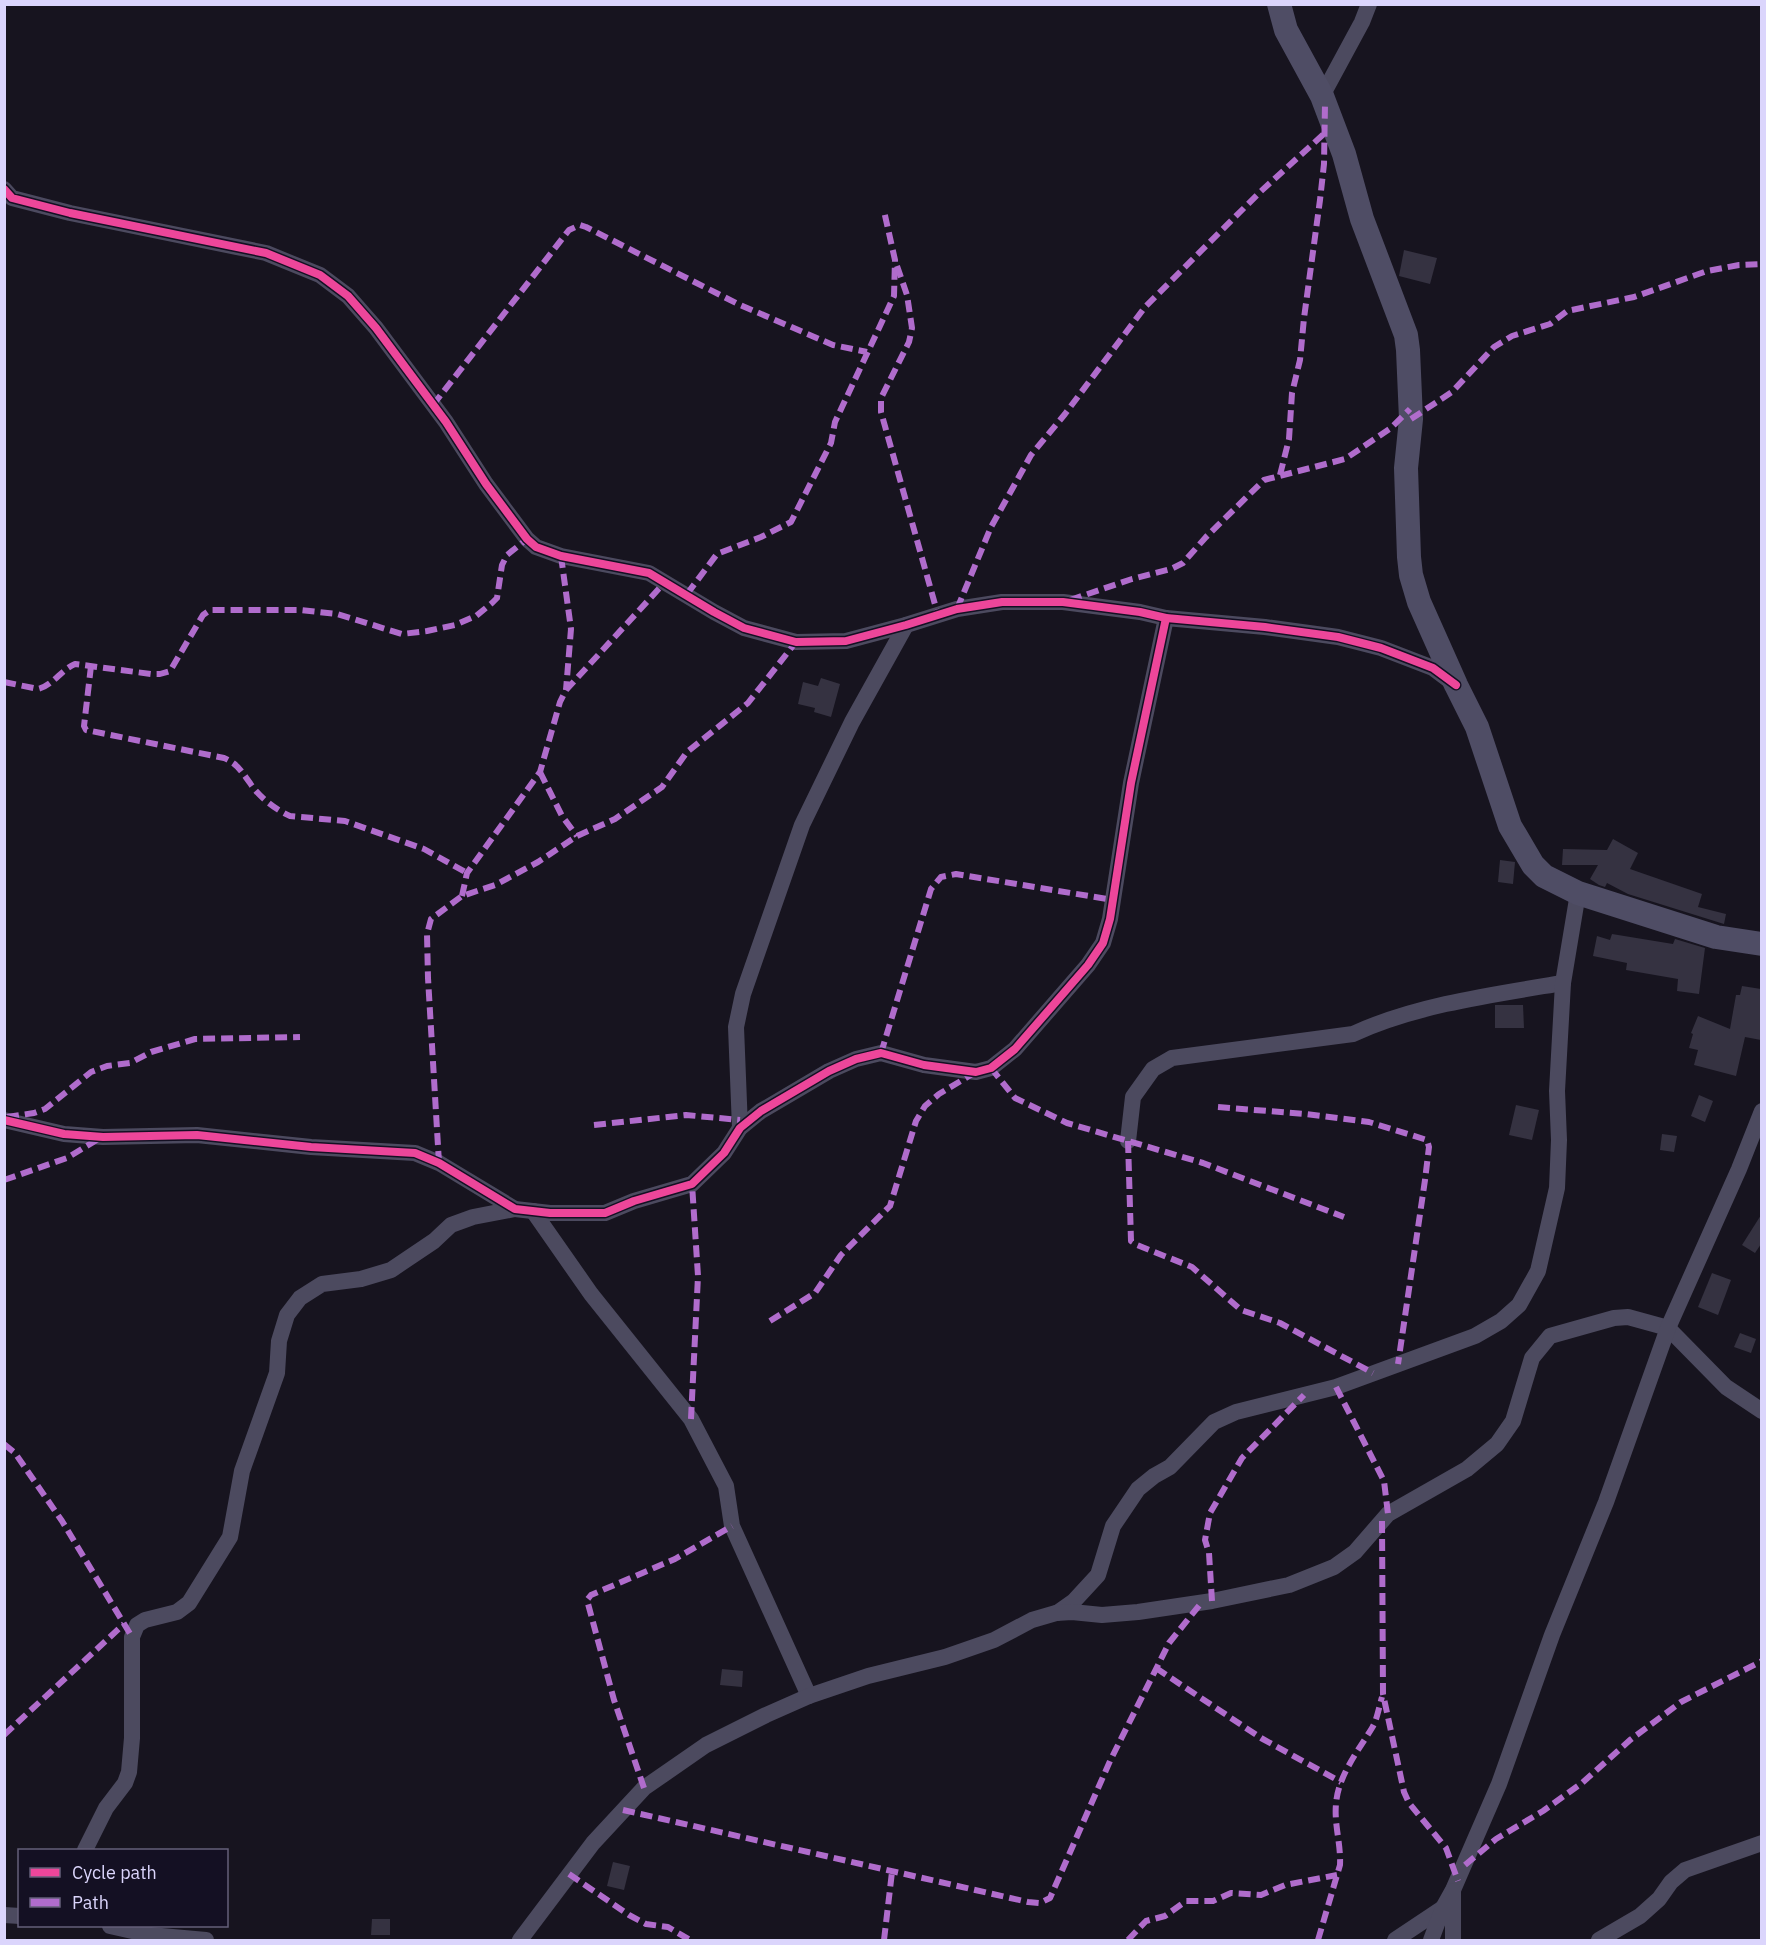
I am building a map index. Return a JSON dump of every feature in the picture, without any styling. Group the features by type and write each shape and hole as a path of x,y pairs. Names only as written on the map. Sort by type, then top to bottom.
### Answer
{"street":[{"path":"1279,4 1286,30 1322,96 1344,154 1362,219 1406,335 1411,418 1406,468 1408,557 1419,602 1477,727 1510,826 1533,865 1544,876 1578,893 1716,937 1761,944"},
{"path":"1322,96 1362,22 1369,4"},
{"path":"7,198 266,253 320,275 348,296 376,328 446,422 486,484 527,539 536,547 561,556 649,573 744,628 796,642 846,641 957,609 1002,602 1063,602 1140,612 1166,618 1265,627 1338,637 1382,648 1433,668 1456,685"},
{"path":"86,1849 106,1808 125,1783 129,1772 132,1738 132,1637 136,1625 144,1620 177,1612 189,1603 230,1537 242,1471 277,1373 279,1341 288,1315 300,1298 322,1284 361,1279 391,1270 434,1241 451,1225 473,1217 515,1209 550,1213 605,1213 634,1201 692,1184 724,1153 740,1128 761,1111 829,1071 856,1059 880,1053 924,1065 976,1072 991,1068 1015,1049 1088,964 1103,943 1110,919 1131,783 1166,618"},
{"path":"740,1128 736,1027 742,994 802,825 852,722 906,625"},
{"path":"520,1941 593,1843 644,1788 706,1745 809,1696 868,1676 965,1650 994,1640 1032,1620 1056,1613 1074,1601 1098,1575 1113,1526 1138,1489 1170,1467 1214,1422 1236,1412 1336,1387 1475,1336 1501,1321 1519,1305 1538,1271 1557,1188 1559,1140 1557,1090 1563,983 1578,893"},
{"path":"1128,1141 1133,1097 1153,1069 1172,1058 1353,1034 1377,1023 1417,1012 1497,994 1563,983"},
{"path":"1431,1941 1443,1908 1499,1784 1552,1635 1606,1502 1668,1328 1739,1169 1761,1111"},
{"path":"4,1120 64,1134 103,1137 197,1135 311,1147 415,1153 439,1163 515,1209"},
{"path":"532,1211 591,1294 691,1419 726,1486 732,1526 809,1696"},
{"path":"1056,1613 1138,1612 1212,1601 1289,1585 1334,1567 1355,1552 1388,1514 1467,1469 1497,1444 1513,1420 1532,1358 1550,1336 1614,1318 1628,1317 1668,1328 1726,1387 1761,1411"},
{"path":"1599,1941 1640,1916 1685,1870 1761,1843"},
{"path":"1453,1890 1453,1941"},
{"path":"1395,1941 1443,1908"},
{"path":"114,1927 150,1935 206,1941"}],"building":[{"path":"1404,250 1437,258 1430,284 1399,276"},
{"path":"821,678 840,684 831,717 814,712 815,708 798,704 803,682 818,686"},
{"path":"1613,839 1638,853 1630,869 1702,894 1698,907 1726,914 1724,924 1628,894 1607,883 1605,887 1599,885 1590,879 1598,865 1562,865 1563,849 1607,850"},
{"path":"1500,860 1515,862 1513,884 1498,882"},
{"path":"1612,934 1673,944 1675,939 1705,948 1699,994 1677,991 1678,979 1626,970 1627,963 1593,956 1597,936 1610,940"},
{"path":"1742,986 1761,989 1761,1040 1745,1037 1736,1076 1694,1065 1698,1050 1689,1048 1693,1034 1691,1033 1698,1016 1730,1029 1736,995 1740,995"},
{"path":"1495,1005 1523,1005 1524,1028 1495,1028"},
{"path":"1699,1095 1713,1101 1705,1122 1691,1116"},
{"path":"1516,1105 1539,1110 1532,1140 1509,1135"},
{"path":"1662,1134 1677,1136 1674,1152 1660,1150"},
{"path":"1761,1215 1761,1244 1755,1253 1742,1245"},
{"path":"1712,1273 1731,1280 1718,1315 1698,1307"},
{"path":"1740,1333 1756,1339 1751,1353 1734,1347"},
{"path":"722,1669 743,1671 742,1687 720,1685"},
{"path":"613,1862 630,1866 624,1890 607,1886"},
{"path":"372,1919 390,1919 390,1935 371,1935"}],"marked path":[{"path":"1280,475 1289,439 1292,393 1300,360 1320,200 1324,164 1325,104"},
{"path":"957,609 991,527 1031,455 1065,414 1145,307 1259,193 1326,132"},
{"path":"687,594 717,554 761,537 791,522 831,443 835,422 894,296 895,260 884,211"},
{"path":"433,405 569,230 580,225 738,304 833,345 867,352"},
{"path":"1411,419 1452,392 1494,347 1512,336 1550,324 1567,311 1634,297 1707,271 1739,265 1762,264"},
{"path":"897,266 907,295 912,328 909,342 881,398 881,412 938,615"},
{"path":"1070,600 1132,579 1171,569 1183,563 1264,480 1345,459 1391,428 1410,409"},
{"path":"4,682 38,689 48,685 75,664 151,674 170,671 203,615 210,610 301,610 337,614 402,634 455,625 476,616 497,598 502,565 507,555 527,539"},
{"path":"561,556 571,629 566,690"},
{"path":"462,896 467,873 540,772 560,702 566,690 666,581"},
{"path":"439,1163 428,978 427,934 431,919 462,896 495,885 538,862 577,836 615,819 662,787 687,752 748,703 796,642"},
{"path":"91,666 84,726 86,730 224,758 239,768 262,798 290,816 345,821 424,849 467,873"},
{"path":"540,772 562,816 577,836"},
{"path":"881,1053 931,889 941,877 956,874 1113,900"},
{"path":"7,1117 45,1109 91,1072 107,1066 130,1063 151,1052 195,1039 300,1037"},
{"path":"991,1068 1015,1098 1067,1123 1203,1163 1344,1217"},
{"path":"770,1321 815,1293 841,1255 890,1206 916,1121 925,1106 939,1094 974,1073"},
{"path":"1218,1107 1369,1122 1427,1140 1429,1147 1425,1180 1398,1364"},
{"path":"594,1125 686,1115 740,1120"},
{"path":"4,1180 67,1158 100,1138"},
{"path":"1128,1141 1131,1241 1192,1267 1241,1310 1280,1323 1373,1373"},
{"path":"691,1419 698,1276 692,1184"},
{"path":"1336,1387 1384,1481 1388,1514"},
{"path":"1212,1601 1209,1553 1205,1540 1210,1513 1242,1458 1304,1395"},
{"path":"4,1444 15,1453 62,1521 132,1637"},
{"path":"1382,1521 1383,1694 1404,1792 1409,1803 1446,1848 1458,1881"},
{"path":"644,1788 614,1700 587,1600 591,1595 675,1559 732,1526"},
{"path":"623,1810 1040,1903 1050,1898 1110,1761 1169,1643 1202,1602"},
{"path":"4,1735 124,1624"},
{"path":"1465,1865 1496,1839 1543,1811 1582,1783 1630,1740 1681,1702 1762,1661"},
{"path":"1156,1668 1261,1738 1341,1782"},
{"path":"1318,1940 1340,1865 1336,1812 1340,1784 1374,1725 1382,1697"},
{"path":"884,1940 892,1872"},
{"path":"569,1874 629,1915 646,1924 668,1927 690,1940"},
{"path":"1128,1940 1146,1921 1165,1916 1186,1901 1213,1901 1231,1893 1261,1895 1285,1885 1337,1875"}],"cycle path":[{"path":"4,189 12,198 70,213 266,253 320,275 348,296 376,328 446,422 486,484 527,539 536,547 561,556 649,573 744,628 796,642 846,641 957,609 1002,602 1063,602 1140,612 1166,618 1265,627 1338,637 1381,648 1433,668 1456,685"},
{"path":"4,1120 64,1134 103,1137 197,1135 311,1147 415,1153 439,1163 515,1209 550,1213 605,1213 634,1201 692,1184 724,1153 740,1128 761,1111 829,1071 856,1059 881,1053 924,1065 976,1072 991,1068 1015,1049 1088,965 1103,943 1110,919 1131,783 1166,618"}]}
